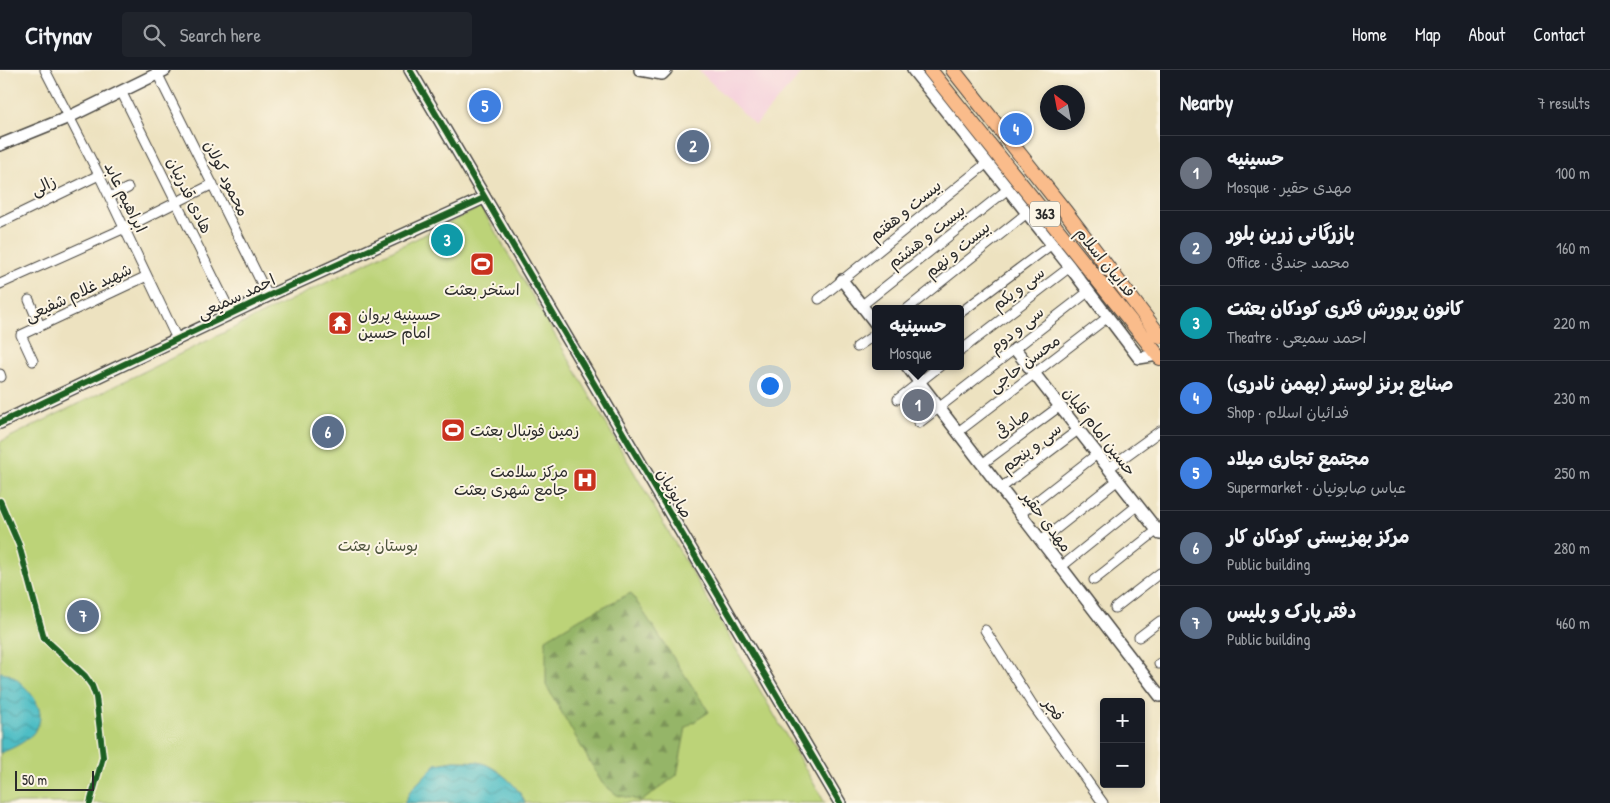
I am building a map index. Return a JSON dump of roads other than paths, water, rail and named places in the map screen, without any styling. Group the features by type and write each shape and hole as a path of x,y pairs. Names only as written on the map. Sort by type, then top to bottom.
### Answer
{"main road":[{"name":"فداییان اسلام","path":"930,70 1159,357"},
{"path":"953,70 1065,210 1160,336"},
{"path":"1065,210 1072,227 1128,309 1140,332"}],"street":[{"name":"ابراهیم عابد","path":"45,70 100,174 177,339"},
{"name":"صابونیان","path":"410,70 840,803"},
{"path":"640,70 662,74 666,70"},
{"path":"913,70 1070,267 1138,358 1159,357"},
{"path":"0,145 69,117 161,72"},
{"name":"محمود کولان","path":"161,72 268,296"},
{"name":"هادی قدرتیان","path":"121,91 231,314"},
{"name":"بیست و هفتم","path":"819,299 987,163"},
{"name":"زالی","path":"0,223 100,174"},
{"path":"0,284 125,228 213,184"},
{"path":"110,197 128,188"},
{"name":"بیست و هشتم","path":"861,306 1008,190"},
{"name":"احمد سمیعی","path":"0,423 268,296 484,198"},
{"name":"بیست و نهم","path":"912,305 1027,213"},
{"path":"964,310 1052,244"},
{"name":"سی و یکم","path":"964,347 1070,267"},
{"name":"شهید غلام شفیعی","path":"32,362 21,335 147,276"},
{"path":"842,280 872,319"},
{"name":"سی و دوم","path":"919,422 1088,292"},
{"path":"28,300 40,326"},
{"name":"محسن حاجی","path":"958,432 1108,317"},
{"path":"857,347 872,337"},
{"name":"حسین امام قلیان","path":"1015,349 1159,531"},
{"name":"مهدی حقیر","path":"911,370 1160,696"},
{"path":"898,399 935,370"},
{"name":"صادقی","path":"982,464 1060,406"},
{"name":"سی و پنجم","path":"1001,488 1078,430"},
{"path":"1108,468 1160,431"},
{"path":"1020,514 1097,454"},
{"path":"1041,541 1118,480"},
{"path":"1061,567 1138,505"},
{"path":"1094,580 1159,531"},
{"path":"1115,608 1160,573"},
{"path":"1139,638 1160,621"},
{"name":"فجر","path":"985,630 1032,704 1103,803"}],"water":[{"path":"0,672 10,675 23,685 39,707 40,717 38,726 32,734 13,748 0,753"},
{"path":"454,761 478,762 492,767 518,790 525,803 404,803 411,790 436,764"}],"place":[{"name":"مجتمع تجاری میلاد","path":"485,106"},
{"name":"صنایع برنز لوستر (بهمن نادری)","path":"1016,129"},
{"name":"بازرگانی زرین بلور","path":"693,146"},
{"name":"کانون پرورش فکری کودکان بعثت","path":"447,240"},
{"name":"استخر بعثت","path":"482,264"},
{"name":"حسینیه پروان امام حسین","path":"340,323"},
{"name":"حسینیه","path":"918,405"},
{"name":"زمین فوتبال بعثت","path":"453,430"},
{"name":"مرکز بهزیستی کودکان کار","path":"328,432"},
{"name":"مرکز سلامت جامع شهری بعثت","path":"585,480"},
{"name":"دفتر پارک و پلیس","path":"83,616"}],"park label":[{"name":"بوستان بعثت","path":"378,545"}]}
